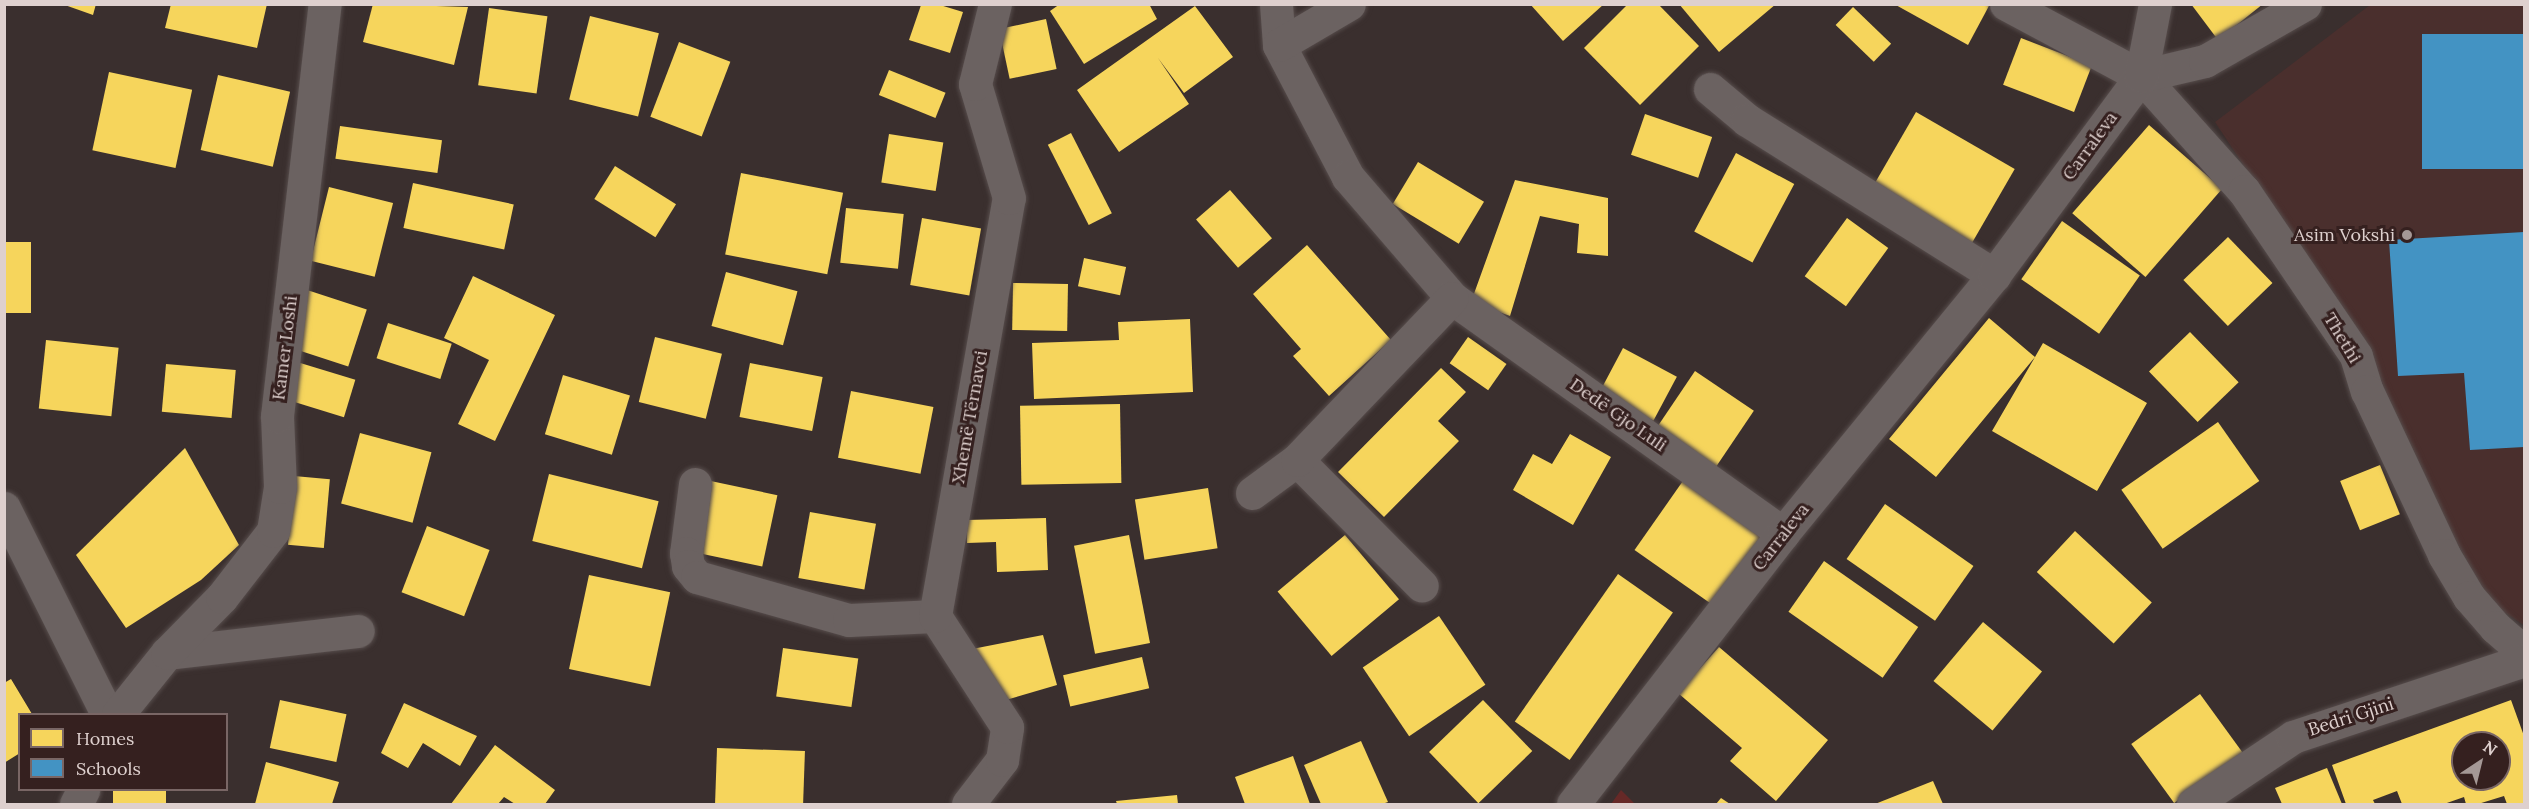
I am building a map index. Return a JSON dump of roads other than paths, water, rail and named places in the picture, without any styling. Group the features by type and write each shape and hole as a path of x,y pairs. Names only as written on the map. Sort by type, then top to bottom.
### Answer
{"street":[{"name":"Kamer Loshi","path":"119,713 167,653 222,597 273,531 280,487 277,416 325,4"},
{"name":"Xhemë Tërnavci","path":"935,616 1009,198 975,84 995,4"},
{"name":"Dedë Gjo Luli","path":"1276,4 1279,45 1348,177 1452,298 1783,533"},
{"path":"1279,45 1349,4"},
{"path":"2006,4 2141,76 2205,61 2305,4"},
{"name":"Carraleva","path":"1573,804 1783,533 1995,275 2141,76 2155,4"},
{"name":"Thethi","path":"2141,76 2244,191 2356,356 2367,391 2444,555 2469,597 2495,627 2524,652"},
{"path":"1710,89 1747,120 1995,275"},
{"path":"1252,493 1298,460 1452,298"},
{"path":"1298,460 1422,586"},
{"path":"694,484 686,553 688,566 697,577 849,620 935,616 1007,727 1002,760 968,804"},
{"path":"4,508 106,713"},
{"path":"167,653 358,631"},
{"name":"Bedri Gjini","path":"2193,804 2293,737 2524,660"}],"place":[{"name":"Asim Vokshi","path":"2407,235"}]}
